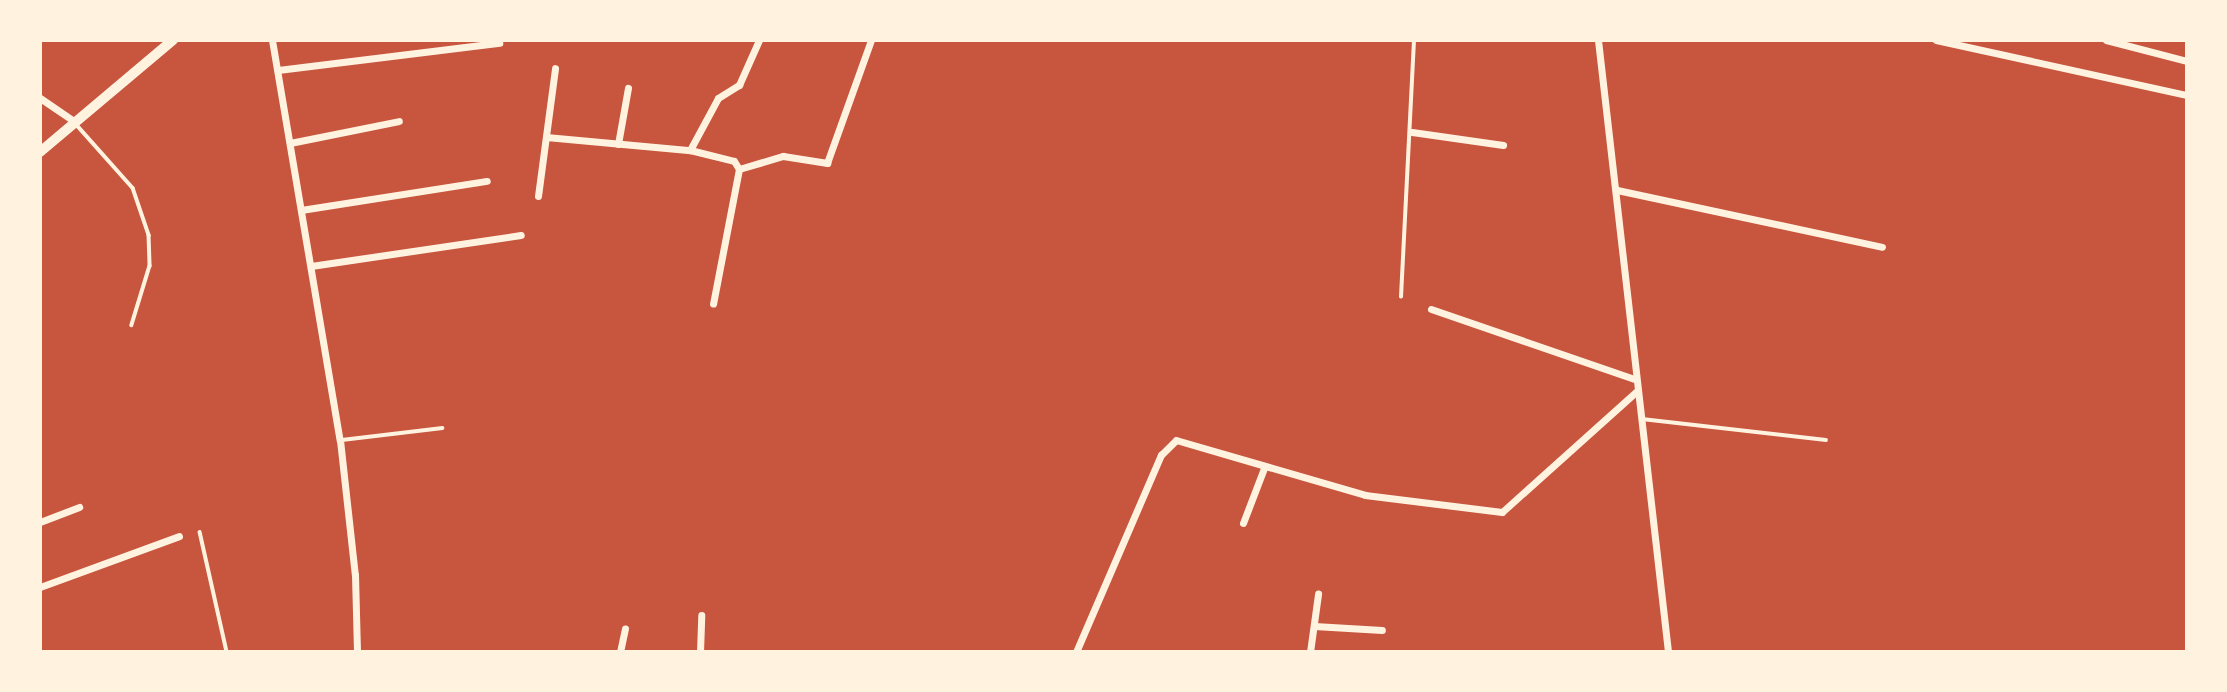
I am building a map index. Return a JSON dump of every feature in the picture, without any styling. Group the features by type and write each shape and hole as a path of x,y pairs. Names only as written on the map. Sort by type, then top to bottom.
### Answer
{"main road":[{"path":"40,152 173,40"}],"street":[{"path":"272,40 340,440 355,575 357,652"},
{"path":"690,150 718,98 739,85 759,40"},
{"path":"739,169 783,156 827,163 871,40"},
{"path":"1598,40 1617,190 1634,379 1668,652"},
{"path":"1936,40 2187,95"},
{"path":"2106,40 2187,61"},
{"path":"278,70 499,43"},
{"path":"538,196 555,68"},
{"path":"618,144 628,88"},
{"path":"40,98 75,122"},
{"path":"290,144 399,121"},
{"path":"1412,132 1503,145"},
{"path":"546,137 690,150 734,161 739,169 713,304"},
{"path":"301,210 487,181"},
{"path":"1617,190 1882,247"},
{"path":"311,266 521,235"},
{"path":"1431,309 1634,379"},
{"path":"1076,652 1161,455 1176,440 1193,441 1264,468 1365,495 1502,512 1637,391"},
{"path":"1242,523 1264,468"},
{"path":"40,522 79,507"},
{"path":"40,587 179,536"},
{"path":"1310,652 1318,594"},
{"path":"700,652 701,615"},
{"path":"1314,626 1382,630"},
{"path":"620,652 625,629"}],"lane":[{"path":"1402,297 1412,132 1414,40"},
{"path":"75,122 133,188 149,235 150,266 132,325"},
{"path":"1640,419 1826,440"},
{"path":"340,440 442,428"},
{"path":"200,532 228,652"}]}
